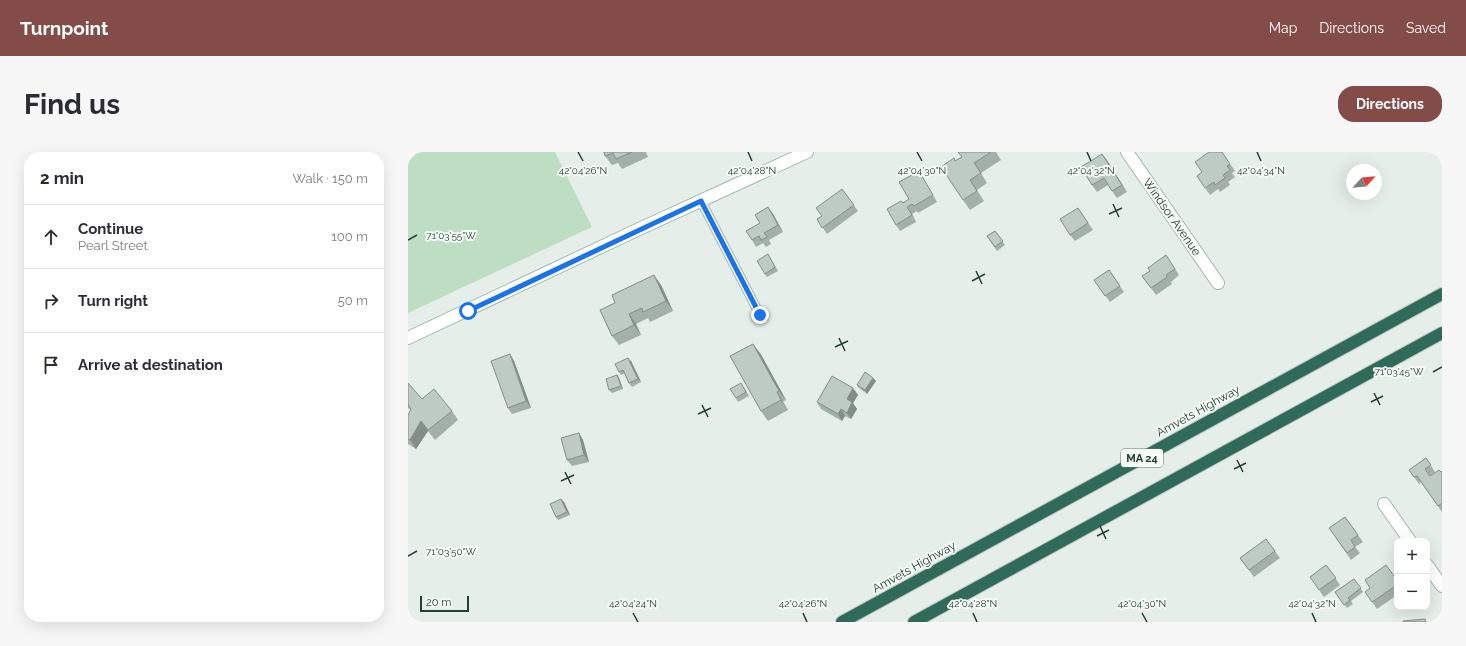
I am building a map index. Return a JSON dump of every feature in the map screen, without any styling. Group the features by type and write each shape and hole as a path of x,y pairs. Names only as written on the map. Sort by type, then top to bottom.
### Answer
{"highway":[{"name":"Amvets Highway","path":"842,622 1442,294"},
{"name":"MA 24","path":"914,622 1442,333"}],"street":[{"path":"408,338 807,152"},
{"name":"Windsor Avenue","path":"1126,152 1218,283"},
{"path":"1384,504 1408,538"},
{"path":"1430,569 1442,586"}],"lane":[{"path":"701,201 760,315"}],"green space":[{"path":"408,152 555,152 592,227 408,313"}],"building":[{"path":"604,152 632,152 616,159 613,153 605,156"},
{"path":"958,152 991,152 974,163 981,173 970,180 977,191 963,200 941,167 954,158 955,161 962,157"},
{"path":"1209,152 1222,152 1230,164 1227,166 1230,170 1223,175 1225,178 1215,185 1214,182 1205,188 1197,176 1202,172 1195,162"},
{"path":"1102,154 1122,185 1112,191 1104,178 1092,185 1081,167"},
{"path":"919,171 933,195 914,206 912,204 907,207 912,215 896,225 887,209 901,201 903,203 909,199 899,182"},
{"path":"842,189 854,205 822,228 817,219 822,216 816,208"},
{"path":"768,207 778,225 764,233 767,237 761,240 759,236 752,240 746,231 760,223 755,215"},
{"path":"1078,208 1088,223 1070,235 1060,219"},
{"path":"995,231 1003,241 995,247 987,236"},
{"path":"768,254 775,267 765,274 757,261"},
{"path":"1166,255 1175,269 1166,275 1167,277 1151,288 1142,276 1150,271 1148,268"},
{"path":"1109,270 1120,286 1105,296 1094,280"},
{"path":"654,275 666,301 643,312 642,308 629,314 634,325 612,336 600,310 615,303 612,295"},
{"path":"753,344 779,391 777,392 781,400 761,411 730,356"},
{"path":"510,354 526,401 508,408 491,361"},
{"path":"628,358 638,379 629,383 623,370 619,372 615,364"},
{"path":"865,372 873,378 865,390 857,385"},
{"path":"617,375 621,386 609,390 606,379"},
{"path":"832,376 853,388 847,399 852,402 847,413 841,409 838,414 817,402"},
{"path":"408,383 422,399 434,389 452,411 428,430 421,421 410,440 408,439 408,415 411,409 408,405"},
{"path":"741,383 746,392 736,398 730,389"},
{"path":"579,433 584,455 567,460 561,438"},
{"path":"1426,458 1431,465 1425,469 1430,476 1439,470 1441,472 1442,471 1442,503 1438,506 1417,476 1414,477 1409,470"},
{"path":"561,499 567,512 556,517 550,504"},
{"path":"1345,517 1358,535 1351,540 1355,547 1347,553 1329,528"},
{"path":"1266,539 1275,551 1249,570 1240,558"},
{"path":"1326,565 1336,578 1319,590 1310,577"},
{"path":"1386,565 1394,576 1394,587 1372,602 1365,592 1370,588 1365,580"},
{"path":"1354,579 1361,588 1348,598 1350,600 1344,605 1335,592"},
{"path":"1425,619 1426,622 1403,622 1403,621"}],"route":[{"path":"468,311 701,201 760,315"}]}
